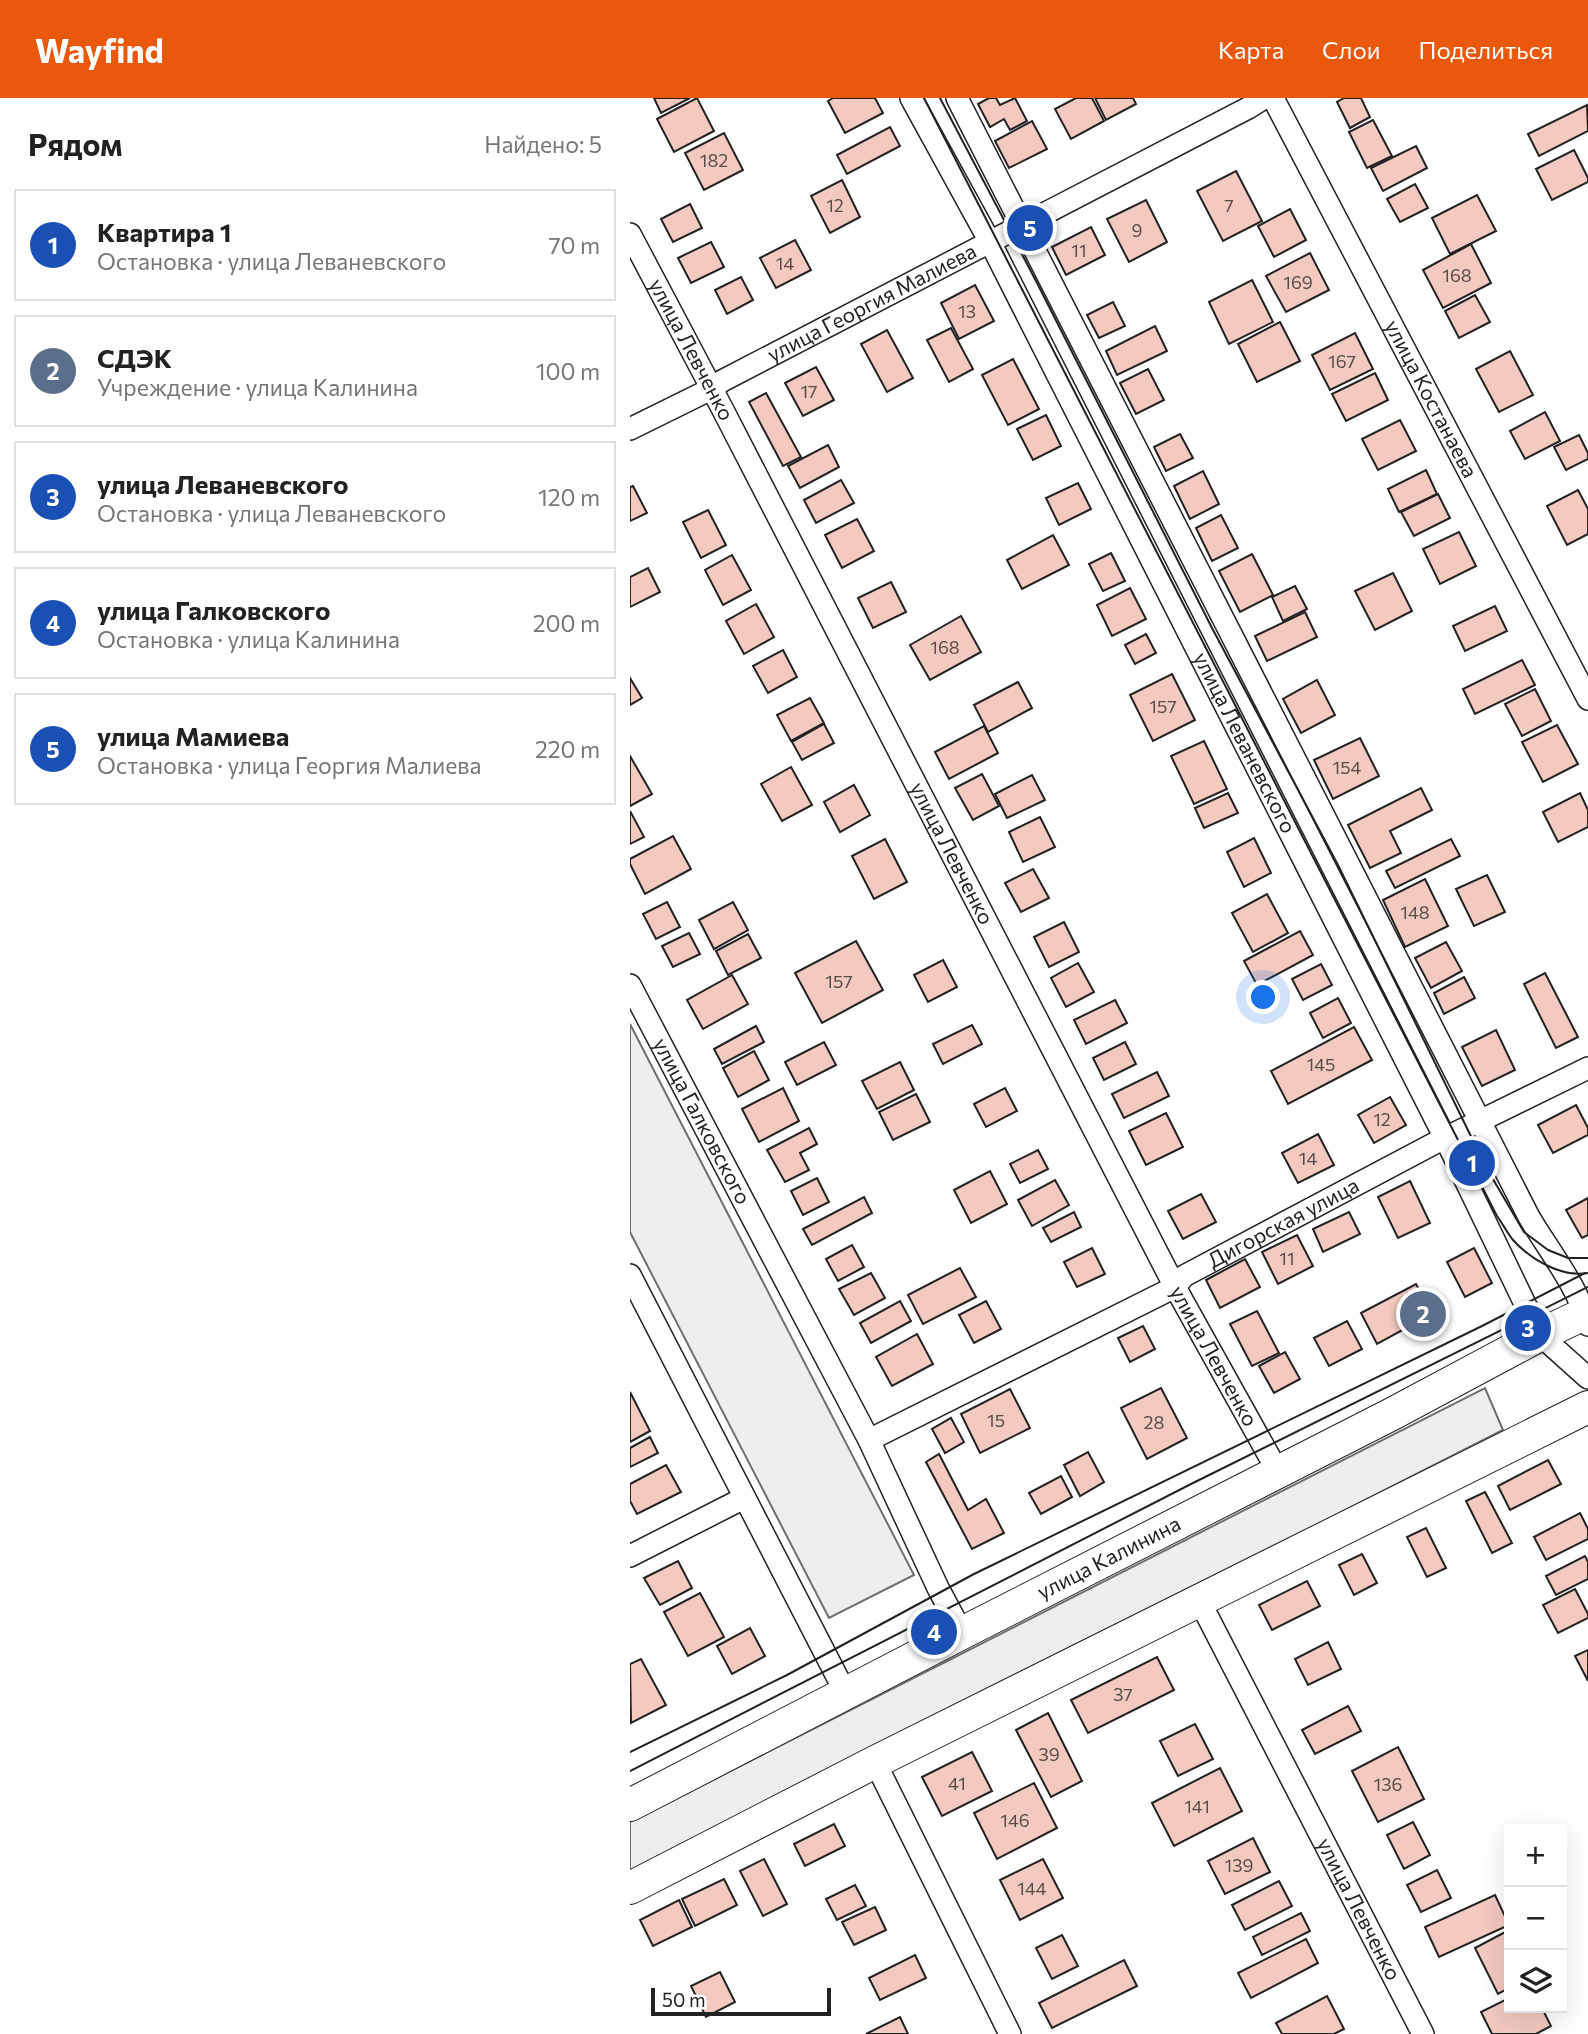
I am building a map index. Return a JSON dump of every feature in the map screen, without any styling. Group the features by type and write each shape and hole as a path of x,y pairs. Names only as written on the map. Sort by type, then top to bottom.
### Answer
{"main road":[{"name":"улица Калинина","path":"630,1805 1540,1335 1587,1317"},
{"path":"630,1888 875,1762 1588,1407"}],"street":[{"name":"улица Леваневского","path":"911,98 989,242 1445,1138 1540,1335 1588,1378"},
{"name":"улица Леваневского","path":"957,98 1529,1217 1587,1317"},
{"name":"улица Георгия Малиева","path":"630,429 711,390 1264,98"},
{"name":"улица Костанаева","path":"1273,98 1588,699"},
{"name":"улица Левченко","path":"630,234 730,422 1175,1287 1278,1472"},
{"name":"улица Галковского","path":"630,985 869,1440 962,1633"},
{"name":"Дигорская улица","path":"869,1440 1175,1287 1184,1276 1445,1138 1588,1068"},
{"path":"630,1275 846,1694"},
{"path":"630,1556 744,1498"},
{"name":"улица Левченко","path":"1199,1600 1423,2034"},
{"path":"875,1762 1010,2034"}],"shaded area":[{"path":"630,1024 914,1575 829,1618 630,1232"},
{"path":"1485,1388 1503,1430 630,1873 630,1822"}],"building":[{"path":"654,98 690,98 661,113"},
{"path":"697,98 714,131 674,152 657,119"},
{"path":"833,98 875,98 883,113 845,133 828,101"},
{"path":"989,98 996,98 1000,105 1015,98 1027,121 1010,130 1004,119 990,127 978,104"},
{"path":"1076,98 1092,98 1104,121 1071,139 1055,109"},
{"path":"1095,98 1133,98 1136,104 1106,120"},
{"path":"1344,98 1361,98 1370,117 1350,128 1337,102"},
{"path":"1587,105 1588,131 1539,156 1528,134"},
{"path":"1373,120 1392,156 1367,168 1349,132"},
{"path":"1032,121 1047,149 1009,168 995,141"},
{"path":"890,127 900,146 847,174 837,155"},
{"path":"724,133 743,170 704,190 685,153"},
{"path":"1416,146 1427,168 1383,191 1371,168"},
{"path":"1574,150 1588,182 1552,200 1536,169"},
{"path":"1236,171 1262,221 1223,241 1197,191"},
{"path":"842,180 860,217 830,233 811,196"},
{"path":"1415,184 1428,208 1400,222 1387,199"},
{"path":"1477,195 1496,231 1450,254 1432,218"},
{"path":"1146,200 1167,242 1129,262 1107,219"},
{"path":"690,204 702,228 673,242 661,219"},
{"path":"1290,209 1306,240 1274,257 1258,226"},
{"path":"1091,227 1105,255 1066,275 1052,247"},
{"path":"795,240 811,270 776,288 760,258"},
{"path":"711,242 724,267 691,283 678,258"},
{"path":"1471,244 1491,283 1443,308 1423,270"},
{"path":"1310,253 1329,290 1286,312 1266,276"},
{"path":"741,277 753,300 727,314 715,290"},
{"path":"1252,280 1273,322 1229,344 1209,302"},
{"path":"975,285 994,321 959,339 941,303"},
{"path":"1475,295 1490,322 1459,338 1445,311"},
{"path":"1113,302 1125,326 1099,338 1087,315"},
{"path":"1280,322 1300,361 1257,382 1238,344"},
{"path":"1155,326 1167,351 1117,375 1106,351"},
{"path":"951,328 973,369 949,382 927,340"},
{"path":"887,330 913,378 887,392 861,344"},
{"path":"1355,333 1373,369 1330,390 1312,355"},
{"path":"1510,351 1533,395 1499,412 1476,369"},
{"path":"1013,359 1039,409 1008,425 982,375"},
{"path":"816,367 834,400 803,416 785,383"},
{"path":"1148,369 1164,400 1136,414 1120,383"},
{"path":"1375,373 1388,400 1346,421 1332,394"},
{"path":"766,393 801,457 783,466 749,402"},
{"path":"1545,412 1560,441 1525,459 1510,431"},
{"path":"1046,415 1061,446 1033,460 1017,429"},
{"path":"1400,420 1416,451 1378,470 1362,439"},
{"path":"1180,434 1193,458 1166,471 1154,447"},
{"path":"1579,435 1588,453 1588,459 1566,470 1554,447"},
{"path":"828,445 839,467 800,488 788,466"},
{"path":"1426,470 1437,494 1399,512 1388,489"},
{"path":"1203,471 1219,504 1190,519 1174,486"},
{"path":"841,480 854,503 816,523 804,500"},
{"path":"1078,483 1091,509 1059,525 1046,498"},
{"path":"633,486 647,513 630,521 630,487"},
{"path":"1578,490 1588,509 1588,534 1567,545 1547,506"},
{"path":"1438,494 1450,518 1414,536 1401,512"},
{"path":"708,510 726,545 701,558 683,522"},
{"path":"1221,515 1238,548 1212,561 1196,528"},
{"path":"857,519 874,551 842,568 825,535"},
{"path":"1459,532 1476,566 1440,584 1423,549"},
{"path":"1053,535 1069,565 1022,589 1007,560"},
{"path":"1111,553 1125,581 1103,591 1089,564"},
{"path":"1252,554 1273,595 1240,612 1219,571"},
{"path":"732,555 751,590 723,605 705,570"},
{"path":"648,568 660,592 630,607 630,577"},
{"path":"1393,573 1412,611 1375,630 1355,591"},
{"path":"891,582 906,612 873,628 858,598"},
{"path":"1295,586 1307,609 1283,621 1272,597"},
{"path":"1130,588 1146,619 1112,636 1097,605"},
{"path":"756,604 774,637 744,654 726,621"},
{"path":"1495,606 1507,631 1465,651 1453,626"},
{"path":"1305,612 1317,637 1267,661 1255,636"},
{"path":"961,616 981,652 930,680 910,645"},
{"path":"1146,634 1156,653 1135,664 1125,645"},
{"path":"783,650 797,677 768,693 753,666"},
{"path":"1522,660 1535,685 1475,714 1463,689"},
{"path":"1172,674 1195,720 1153,741 1130,695"},
{"path":"630,678 642,698 630,705"},
{"path":"1317,680 1335,715 1301,733 1283,699"},
{"path":"1018,682 1032,708 988,732 974,705"},
{"path":"1535,689 1551,721 1522,736 1505,704"},
{"path":"810,698 824,723 791,741 777,715"},
{"path":"824,724 834,743 802,760 792,742"},
{"path":"1557,725 1578,764 1543,782 1522,742"},
{"path":"984,726 998,753 949,779 935,752"},
{"path":"1360,738 1379,776 1333,799 1314,760"},
{"path":"1204,741 1227,789 1194,804 1171,756"},
{"path":"630,756 652,794 630,806"},
{"path":"791,767 812,805 782,821 761,784"},
{"path":"982,774 999,806 973,820 955,788"},
{"path":"1032,775 1045,800 1007,818 995,794"},
{"path":"854,785 870,815 840,832 824,802"},
{"path":"1421,788 1432,810 1390,831 1401,853 1370,868 1348,825"},
{"path":"1228,793 1238,813 1204,828 1195,808"},
{"path":"1580,793 1588,810 1588,827 1558,842 1543,812"},
{"path":"630,811 644,837 630,844"},
{"path":"1040,817 1055,847 1023,862 1009,832"},
{"path":"673,836 691,869 645,894 630,859"},
{"path":"1254,838 1271,873 1244,887 1227,852"},
{"path":"885,839 907,882 874,899 852,856"},
{"path":"1451,839 1460,856 1395,888 1386,871"},
{"path":"1033,869 1049,898 1021,912 1005,883"},
{"path":"1487,875 1505,912 1474,926 1456,889"},
{"path":"1425,879 1448,926 1405,947 1383,900"},
{"path":"1267,894 1288,933 1253,952 1232,913"},
{"path":"667,902 680,927 656,939 643,914"},
{"path":"733,902 748,930 714,949 699,920"},
{"path":"1064,922 1079,952 1049,967 1034,937"},
{"path":"1300,931 1313,955 1257,985 1244,961"},
{"path":"689,933 700,954 673,967 662,946"},
{"path":"748,934 761,958 728,975 716,951"},
{"path":"856,941 883,990 822,1023 795,973"},
{"path":"1446,942 1462,971 1431,988 1415,958"},
{"path":"943,960 957,987 928,1002 914,975"},
{"path":"1078,963 1094,992 1066,1007 1051,978"},
{"path":"1321,964 1332,985 1303,1000 1292,979"},
{"path":"1545,973 1578,1037 1556,1048 1524,984"},
{"path":"732,975 748,1004 703,1029 687,1000"},
{"path":"1464,977 1475,998 1444,1014 1434,993"},
{"path":"1338,998 1351,1023 1323,1038 1310,1013"},
{"path":"1115,1000 1127,1023 1086,1044 1074,1020"},
{"path":"972,1025 982,1044 943,1064 933,1044"},
{"path":"756,1026 764,1042 722,1064 714,1049"},
{"path":"1354,1027 1372,1060 1288,1104 1271,1071"},
{"path":"1496,1030 1515,1070 1482,1086 1462,1047"},
{"path":"824,1042 836,1065 797,1085 785,1062"},
{"path":"1125,1042 1136,1064 1104,1080 1093,1058"},
{"path":"754,1051 769,1080 738,1097 723,1068"},
{"path":"900,1062 914,1090 877,1109 862,1081"},
{"path":"1157,1072 1169,1096 1124,1118 1112,1094"},
{"path":"783,1088 799,1121 759,1142 742,1109"},
{"path":"1005,1088 1017,1111 986,1127 974,1104"},
{"path":"916,1094 930,1122 893,1140 879,1112"},
{"path":"1390,1097 1406,1125 1374,1143 1358,1115"},
{"path":"1576,1105 1588,1128 1588,1135 1553,1153 1538,1125"},
{"path":"1166,1113 1183,1147 1146,1165 1129,1131"},
{"path":"809,1128 817,1144 800,1153 809,1170 785,1182 767,1150"},
{"path":"1318,1134 1334,1165 1298,1183 1282,1153"},
{"path":"1038,1150 1048,1169 1020,1183 1010,1164"},
{"path":"990,1171 1007,1204 971,1223 954,1190"},
{"path":"817,1178 829,1202 803,1215 791,1191"},
{"path":"1055,1180 1069,1205 1032,1226 1018,1200"},
{"path":"1410,1181 1430,1223 1398,1238 1378,1197"},
{"path":"1201,1194 1216,1222 1183,1239 1168,1211"},
{"path":"864,1197 872,1213 812,1245 803,1229"},
{"path":"1588,1198 1588,1235 1582,1238 1566,1210"},
{"path":"1074,1212 1081,1227 1051,1242 1043,1228"},
{"path":"1349,1212 1360,1234 1323,1252 1313,1229"},
{"path":"1297,1235 1313,1266 1278,1284 1262,1252"},
{"path":"852,1245 864,1267 838,1281 826,1259"},
{"path":"1092,1248 1105,1274 1077,1287 1064,1262"},
{"path":"1474,1248 1492,1283 1465,1297 1447,1262"},
{"path":"1245,1259 1260,1287 1220,1308 1206,1280"},
{"path":"960,1268 976,1297 923,1324 908,1295"},
{"path":"871,1273 885,1298 854,1315 839,1289"},
{"path":"1416,1284 1432,1314 1377,1344 1361,1313"},
{"path":"900,1301 911,1321 871,1343 860,1323"},
{"path":"986,1301 1001,1329 974,1343 959,1315"},
{"path":"1257,1311 1279,1353 1252,1366 1230,1324"},
{"path":"1347,1321 1362,1349 1329,1366 1314,1338"},
{"path":"1143,1326 1155,1349 1130,1362 1118,1338"},
{"path":"917,1334 933,1364 892,1386 876,1357"},
{"path":"1285,1352 1300,1379 1274,1393 1259,1366"},
{"path":"1161,1388 1187,1438 1147,1459 1121,1408"},
{"path":"1010,1389 1030,1428 980,1453 961,1414"},
{"path":"630,1392 650,1431 630,1442"},
{"path":"951,1418 964,1442 945,1453 932,1429"},
{"path":"650,1437 658,1453 630,1467 630,1448"},
{"path":"1088,1452 1104,1482 1080,1496 1064,1465"},
{"path":"939,1454 968,1510 986,1499 1004,1533 972,1549 926,1462"},
{"path":"1548,1460 1561,1484 1510,1510 1498,1486"},
{"path":"666,1465 681,1492 637,1514 630,1501 630,1484"},
{"path":"1061,1476 1072,1497 1041,1514 1029,1493"},
{"path":"1485,1492 1512,1543 1492,1553 1466,1501"},
{"path":"1580,1513 1588,1529 1588,1539 1546,1560 1534,1537"},
{"path":"1426,1528 1446,1568 1427,1577 1407,1537"},
{"path":"1362,1554 1377,1583 1354,1595 1339,1565"},
{"path":"1585,1556 1588,1562 1588,1579 1556,1595 1546,1576"},
{"path":"678,1561 692,1588 660,1605 644,1578"},
{"path":"1307,1581 1320,1606 1272,1630 1259,1605"},
{"path":"1575,1589 1588,1618 1558,1633 1543,1605"},
{"path":"700,1593 724,1637 688,1656 664,1612"},
{"path":"750,1628 765,1656 732,1674 717,1646"},
{"path":"1328,1642 1341,1669 1308,1685 1295,1659"},
{"path":"1588,1650 1588,1681 1575,1656"},
{"path":"1157,1657 1174,1690 1088,1733 1071,1700"},
{"path":"641,1659 666,1705 631,1723 630,1664"},
{"path":"1348,1706 1361,1731 1315,1754 1302,1730"},
{"path":"1048,1713 1082,1781 1051,1797 1016,1730"},
{"path":"1195,1724 1213,1759 1178,1776 1160,1741"},
{"path":"1398,1747 1424,1799 1378,1822 1352,1771"},
{"path":"972,1752 992,1791 942,1816 922,1777"},
{"path":"1220,1768 1242,1811 1174,1846 1152,1803"},
{"path":"1034,1783 1057,1828 997,1859 974,1813"},
{"path":"1413,1822 1430,1855 1404,1869 1387,1835"},
{"path":"834,1824 845,1846 805,1866 794,1844"},
{"path":"1253,1838 1270,1872 1225,1894 1208,1861"},
{"path":"764,1859 787,1904 763,1916 740,1871"},
{"path":"1043,1859 1063,1898 1020,1920 1000,1880"},
{"path":"1437,1870 1451,1898 1421,1912 1407,1885"},
{"path":"724,1879 737,1905 695,1926 682,1899"},
{"path":"1279,1881 1292,1906 1245,1930 1232,1905"},
{"path":"855,1885 866,1906 837,1920 826,1899"},
{"path":"1495,1895 1504,1914 1504,1927 1439,1957 1425,1927"},
{"path":"679,1900 692,1927 653,1946 640,1920"},
{"path":"875,1907 886,1930 854,1945 842,1922"},
{"path":"1301,1913 1310,1931 1262,1955 1253,1937"},
{"path":"1504,1933 1504,1991 1498,1994 1475,1948"},
{"path":"1062,1935 1078,1966 1052,1979 1036,1948"},
{"path":"1306,1939 1318,1963 1251,1998 1238,1973"},
{"path":"915,1955 926,1978 880,2000 869,1978"},
{"path":"1124,1960 1137,1986 1052,2028 1039,2003"},
{"path":"720,1972 735,2002 706,2017 691,1986"},
{"path":"1327,1996 1344,2029 1334,2034 1282,2034 1276,2023"},
{"path":"1504,2000 1504,2013 1544,2013 1551,2026 1536,2034 1492,2034 1481,2012"},
{"path":"900,2017 908,2034 866,2034"}],"tram line":[{"path":"924,98 1497,1216 1513,1240 1537,1260 1568,1273 1588,1273"},
{"path":"940,98 1212,628 1338,865 1487,1169 1524,1232 1548,1250 1568,1258 1588,1258"},
{"path":"630,1752 787,1675 974,1574 1585,1273"},
{"path":"630,1771 1191,1484 1588,1287"}],"place":[{"name":"улица Мамиева","path":"1030,228"},
{"name":"Квартира 1","path":"1472,1163"},
{"name":"СДЭК","path":"1423,1314"},
{"name":"улица Леваневского","path":"1528,1328"},
{"name":"улица Галковского","path":"934,1632"}]}
